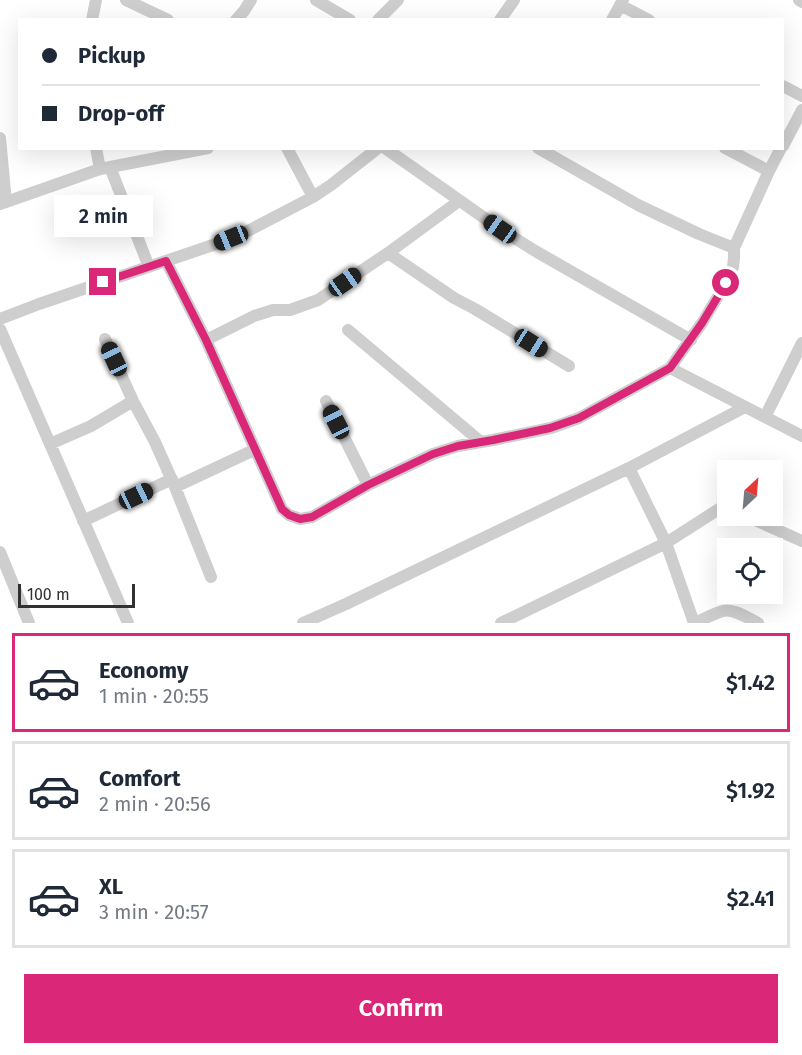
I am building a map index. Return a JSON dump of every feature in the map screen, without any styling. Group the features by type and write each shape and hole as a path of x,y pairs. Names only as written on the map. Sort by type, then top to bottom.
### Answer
{"street":[{"path":"92,18 96,0"},
{"path":"126,0 164,18"},
{"path":"238,18 251,0"},
{"path":"316,0 347,18"},
{"path":"380,18 398,0"},
{"path":"501,18 514,0"},
{"path":"613,18 621,2 647,18"},
{"path":"784,87 802,96"},
{"path":"784,143 802,110"},
{"path":"0,138 3,203 105,168 198,150"},
{"path":"97,150 149,267"},
{"path":"288,150 313,197"},
{"path":"0,319 246,232 313,197 375,150"},
{"path":"388,150 500,229 691,340"},
{"path":"542,150 638,205 734,248"},
{"path":"729,150 769,171"},
{"path":"166,261 206,340 282,509 289,515 300,519 312,517 368,485 433,454 458,446 565,424 670,368 691,340 726,283 733,267 734,248 780,150"},
{"path":"206,340 254,316 273,310 290,310 318,300 459,201"},
{"path":"388,253 454,298 569,366"},
{"path":"0,329 128,623"},
{"path":"348,330 481,442"},
{"path":"105,339 133,401 155,442 211,577"},
{"path":"765,417 802,343"},
{"path":"670,368 802,436"},
{"path":"50,444 90,426 133,401"},
{"path":"326,401 368,485"},
{"path":"303,623 326,619 630,468 745,407"},
{"path":"83,521 254,450"},
{"path":"630,468 666,543 695,623 724,610 739,612 758,623"},
{"path":"501,623 666,543 717,510"},
{"path":"769,526 802,540"},
{"path":"0,552 29,623"}],"route":[{"path":"103,282 166,261 206,340 282,509 289,515 300,519 312,517 368,485 433,454 471,443 565,424 670,368 691,340 726,283"}]}
